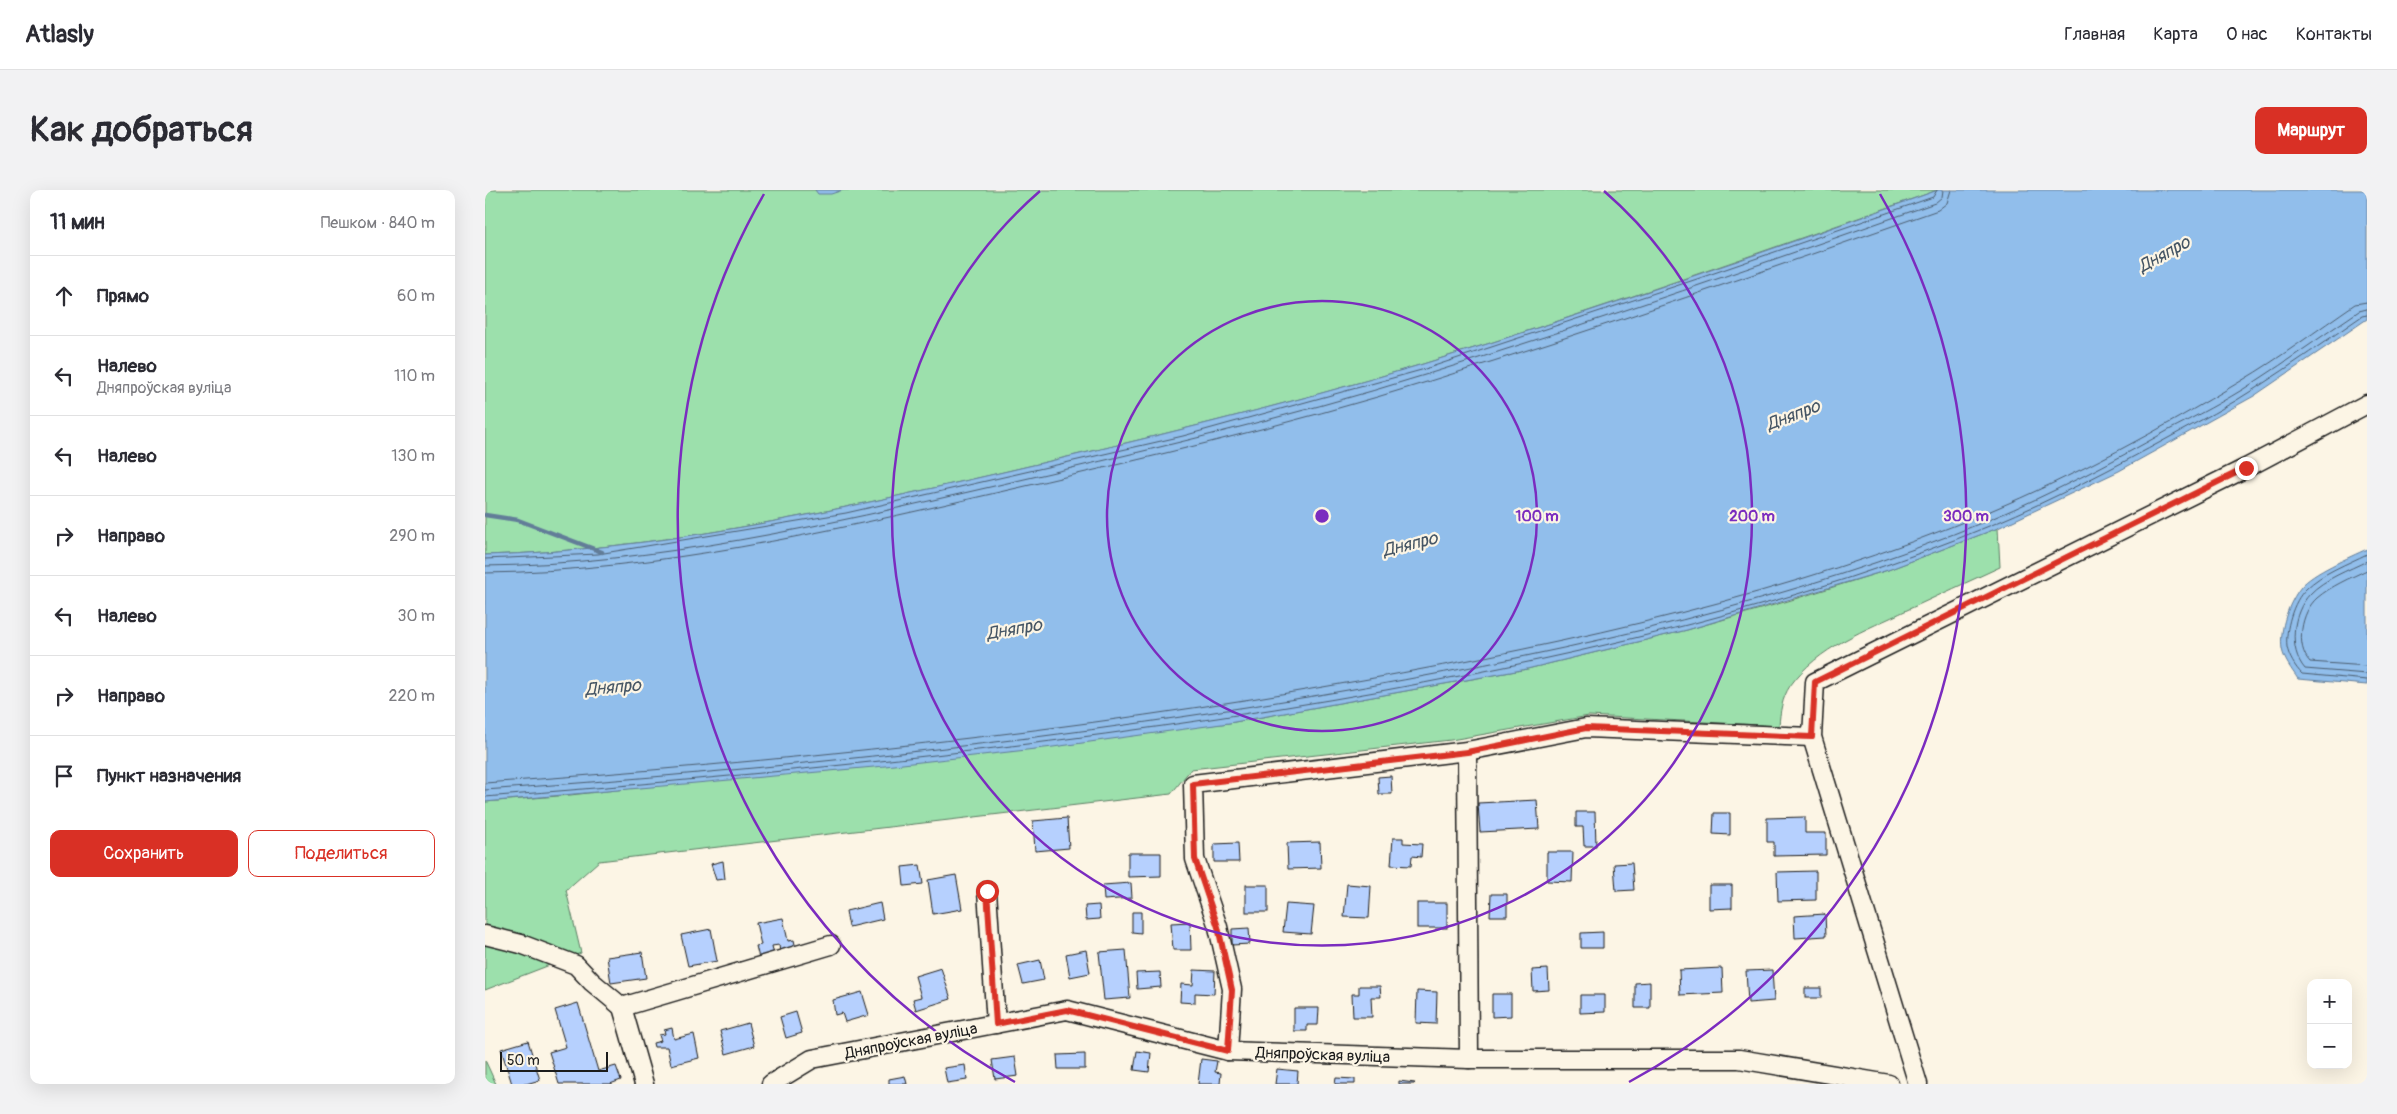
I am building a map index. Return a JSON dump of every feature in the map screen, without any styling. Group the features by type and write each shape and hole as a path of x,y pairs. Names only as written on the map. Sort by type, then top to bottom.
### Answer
{"street":[{"path":"1918,1084 1812,737 1815,682 2246,468 2367,404"},
{"path":"1228,1051 1232,990 1218,927 1195,859 1193,784 1467,752 1586,728 1812,737"},
{"path":"1467,752 1469,1059"},
{"path":"987,891 996,1024"},
{"path":"485,935 521,944 576,965 592,982 622,1007 644,1084"},
{"path":"622,1007 831,945"},
{"name":"Дняпроўская вуліца","path":"771,1084 812,1060 1067,1010 1228,1051 1469,1059 1739,1059 1889,1084"}],"green space":[{"path":"485,190 1938,190 1681,280 1488,344 1370,380 1208,423 929,489 803,516 676,538 613,546 485,555"},
{"path":"1998,528 2000,567 1859,633 1814,660 1801,672 1785,695 1779,726 1589,716 1451,740 1191,769 1171,794 599,861 566,890 581,953 485,990 485,802 570,795 1229,723 1527,669 1687,630 1888,570"},
{"path":"485,1060 496,1084 485,1084"}],"water":[{"path":"815,190 843,190 831,194 818,194"},
{"name":"Дняпро","path":"1938,190 2367,190 2367,319 2254,396 2119,471 1998,528 1888,570 1687,630 1527,669 1229,723 1053,747 885,766 485,802 485,555 615,546 744,527 936,488 1212,422 1318,394 1488,344 1682,280"},
{"path":"2367,549 2367,685 2298,679 2286,661 2281,641 2286,616 2293,600 2301,587 2314,576"}],"building":[{"path":"1391,776 1392,794 1379,794 1378,777"},
{"path":"1537,800 1539,829 1480,832 1478,803"},
{"path":"1576,812 1595,812 1596,846 1584,846 1583,827 1576,827"},
{"path":"1714,813 1730,813 1730,835 1713,834"},
{"path":"1805,817 1805,833 1826,833 1826,855 1774,856 1774,842 1767,842 1767,818"},
{"path":"1067,818 1069,848 1035,851 1033,821"},
{"path":"1393,838 1403,838 1403,843 1422,844 1421,857 1412,856 1411,866 1391,865"},
{"path":"1320,842 1321,868 1288,869 1287,843"},
{"path":"1238,843 1239,862 1214,862 1214,844"},
{"path":"1547,852 1573,852 1572,882 1547,881"},
{"path":"1128,853 1161,853 1161,876 1128,877"},
{"path":"723,861 725,879 716,880 711,864"},
{"path":"1632,863 1634,890 1616,891 1614,864"},
{"path":"920,865 923,884 904,886 902,867"},
{"path":"1816,871 1816,900 1778,901 1777,872"},
{"path":"956,875 962,909 933,914 928,880"},
{"path":"1131,883 1132,898 1104,900 1103,885"},
{"path":"1347,884 1371,886 1369,918 1344,917"},
{"path":"1246,885 1268,885 1268,912 1246,912"},
{"path":"1709,885 1732,885 1732,908 1709,909"},
{"path":"1491,894 1507,894 1507,916 1490,916"},
{"path":"880,903 883,919 849,927 846,911"},
{"path":"1417,903 1447,903 1447,928 1417,928"},
{"path":"1286,904 1314,906 1311,934 1283,932"},
{"path":"1099,905 1100,919 1086,920 1085,906"},
{"path":"1132,912 1141,912 1141,933 1132,932"},
{"path":"1825,914 1826,936 1795,938 1794,916"},
{"path":"783,918 788,941 794,940 796,949 780,952 779,945 772,946 774,955 759,958 756,946 761,945 756,923"},
{"path":"1190,922 1191,950 1173,950 1171,923"},
{"path":"1249,928 1250,944 1232,945 1232,929"},
{"path":"711,929 717,961 688,966 681,935"},
{"path":"1603,932 1603,948 1581,948 1581,933"},
{"path":"1086,950 1090,973 1070,977 1066,954"},
{"path":"1126,950 1130,998 1104,1000 1099,952"},
{"path":"642,952 646,978 611,983 607,957"},
{"path":"1040,960 1044,980 1023,984 1018,965"},
{"path":"941,968 951,999 916,1010 913,999 921,997 915,976"},
{"path":"1722,968 1723,993 1680,995 1679,970"},
{"path":"1548,969 1549,990 1533,991 1532,970"},
{"path":"1194,970 1215,971 1214,994 1195,993 1195,1003 1180,1002 1181,984 1193,985"},
{"path":"1772,970 1774,1001 1748,1003 1746,971"},
{"path":"1160,972 1161,987 1137,989 1136,973"},
{"path":"1650,982 1650,1008 1635,1008 1635,983"},
{"path":"1359,986 1380,986 1381,997 1371,997 1372,1017 1353,1017 1352,994 1359,994"},
{"path":"1805,988 1821,988 1821,998 1805,998"},
{"path":"1417,991 1437,992 1436,1024 1416,1023"},
{"path":"862,992 869,1015 845,1022 842,1013 835,1015 833,1000"},
{"path":"1492,994 1511,994 1511,1016 1492,1017"},
{"path":"1580,995 1605,995 1605,1012 1580,1013"},
{"path":"578,1003 598,1071 616,1066 621,1080 610,1084 559,1084 549,1052 566,1047 555,1010"},
{"path":"1294,1008 1319,1008 1318,1025 1307,1025 1307,1031 1294,1031"},
{"path":"796,1012 802,1033 786,1038 780,1017"},
{"path":"748,1023 754,1046 726,1054 720,1031"},
{"path":"672,1028 674,1039 694,1034 699,1058 671,1065 667,1047 654,1047 653,1043 661,1041 659,1035 665,1034 664,1030"},
{"path":"528,1041 540,1080 526,1084 512,1084 501,1049"},
{"path":"1137,1051 1151,1053 1149,1072 1134,1070"},
{"path":"1085,1054 1085,1069 1058,1069 1057,1055"},
{"path":"1015,1057 1018,1076 995,1079 992,1060"},
{"path":"1201,1059 1217,1061 1215,1072 1221,1073 1220,1084 1198,1084"},
{"path":"965,1065 967,1080 947,1083 944,1068"},
{"path":"1277,1069 1298,1071 1297,1084 1275,1084"},
{"path":"905,1076 907,1084 889,1084 889,1079"},
{"path":"1336,1078 1355,1079 1355,1084 1335,1084"},
{"path":"1399,1081 1415,1083 1399,1084"}],"waterway":[{"path":"485,515 518,520 602,552"}],"route":[{"path":"987,891 996,1024 1067,1010 1228,1051 1232,990 1218,927 1195,859 1193,784 1467,752 1586,728 1812,737 1815,682 2246,468"}]}
